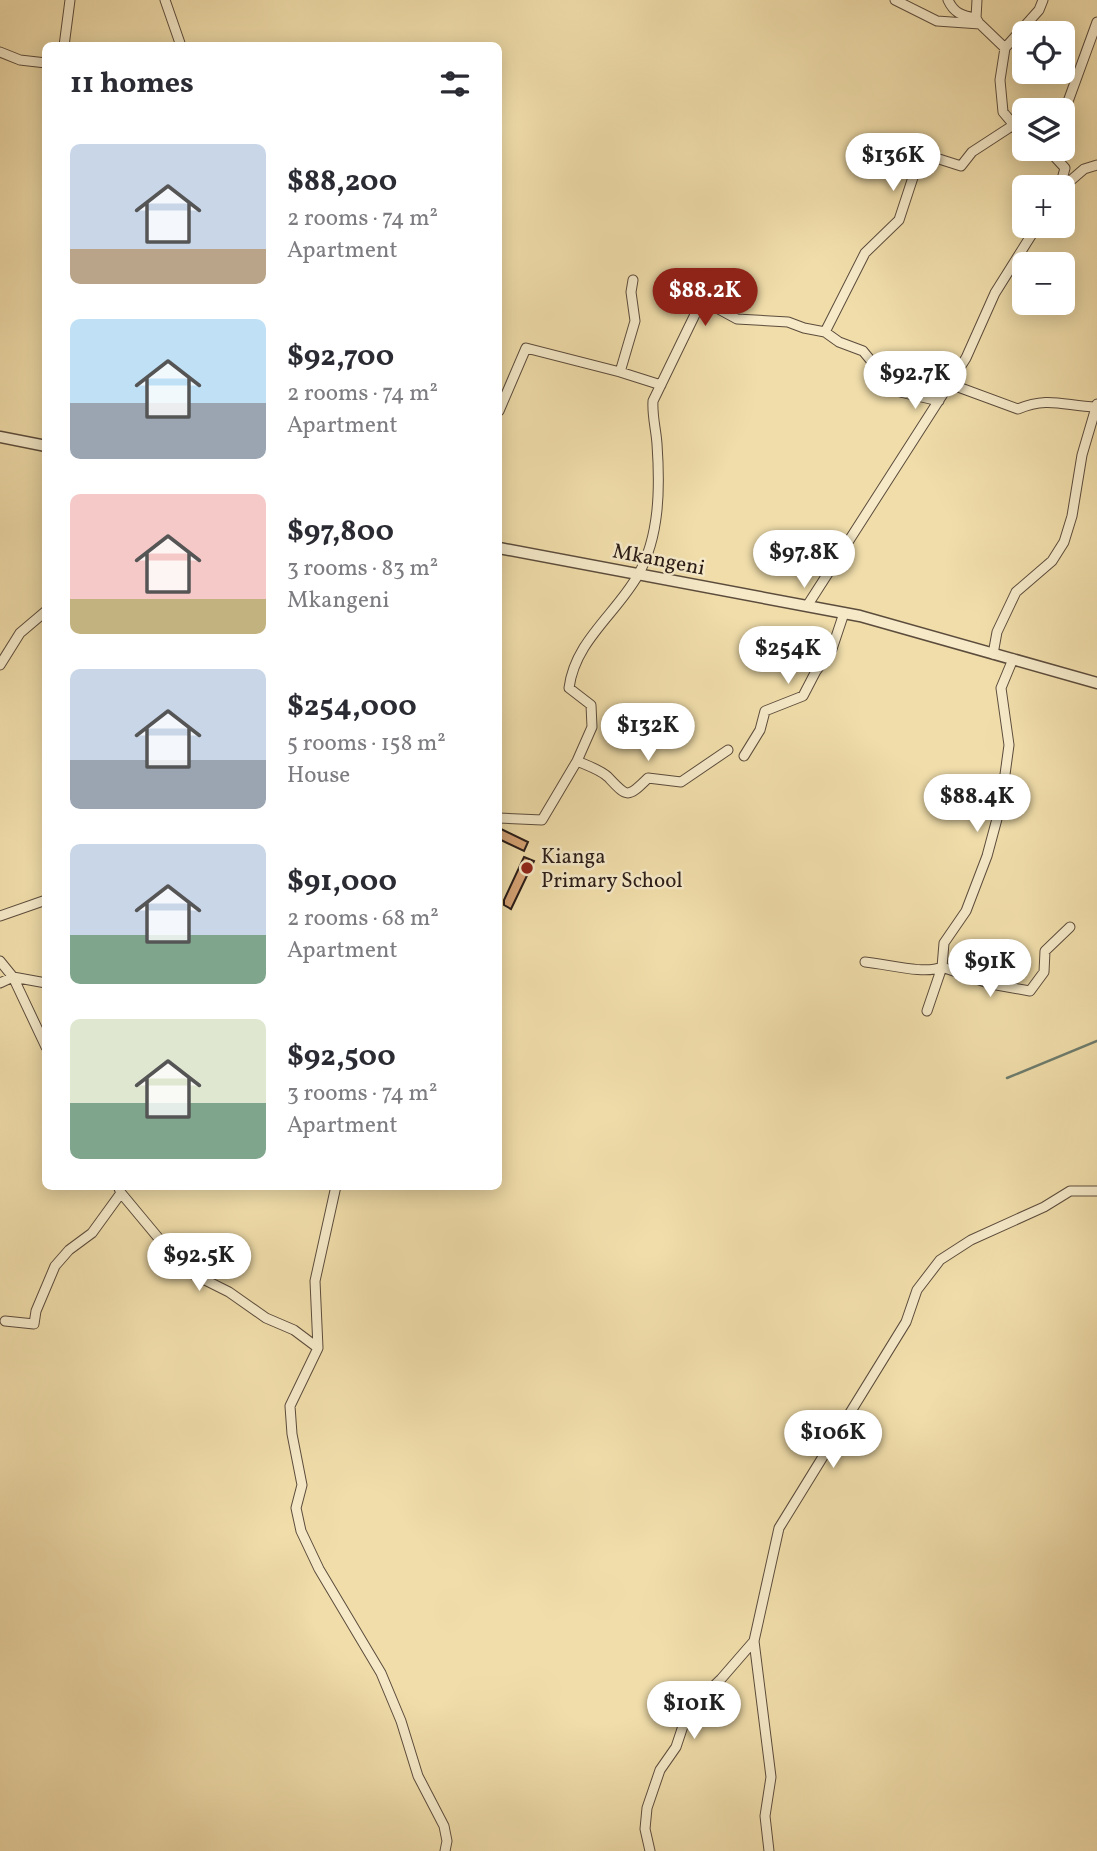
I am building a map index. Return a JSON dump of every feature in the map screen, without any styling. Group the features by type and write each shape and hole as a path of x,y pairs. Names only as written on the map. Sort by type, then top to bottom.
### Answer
{"street":[{"path":"65,42 70,0"},
{"path":"165,0 180,42"},
{"path":"895,0 937,21 978,21"},
{"path":"948,0 952,9 962,16 978,21 1005,48"},
{"path":"977,0 978,21"},
{"path":"1012,121 1003,112 1000,80 1005,48 1039,10 1043,0"},
{"path":"1069,98 1097,22"},
{"path":"0,51 20,60 42,62"},
{"path":"825,332 865,253 899,220 919,159 939,159 961,166 972,152 1012,126"},
{"path":"1075,176 1084,169 1097,165"},
{"path":"807,607 966,358 995,293 1029,238"},
{"path":"620,372 635,321 631,292 633,280"},
{"path":"502,818 542,820 577,761 592,727 591,705 569,688 572,670 594,632 638,575 653,533 659,480 653,401 702,300 737,319 788,321 804,328 825,332 839,342 863,351 896,391 939,401"},
{"path":"502,404 526,348 661,385"},
{"path":"950,384 1018,409 1037,401 1096,405 1082,455 1072,516 1064,542 1052,561 1016,593 997,632 993,654"},
{"path":"0,437 42,445"},
{"name":"Mkangeni","path":"502,549 844,613 1097,683"},
{"path":"744,756 760,730 765,711 803,696 832,649 844,613"},
{"path":"0,665 20,633 42,614"},
{"path":"927,1010 942,967 944,943 966,911 987,856 1002,804 1009,745 1001,688 1013,659"},
{"path":"577,761 607,776 614,786 626,793 634,792 648,778 681,782 728,750"},
{"path":"0,916 42,901"},
{"path":"865,962 893,964 929,973 942,967 990,984 1030,991 1044,972 1045,951 1070,927"},
{"path":"0,961 13,977 42,1039"},
{"path":"0,983 13,977 42,982"},
{"path":"5,1321 34,1324 36,1311 55,1266 69,1250 92,1233 120,1190 185,1270 229,1292 266,1318 294,1330 318,1348"},
{"path":"334,1190 315,1281 318,1348 290,1406 292,1434 302,1485 296,1508 302,1531 319,1569 381,1673 401,1721 418,1776 444,1826 447,1841 445,1851"},
{"path":"769,1851 765,1816 771,1777 754,1641 779,1528 906,1322 918,1290 940,1260 971,1240 1044,1207 1069,1191 1097,1191"},
{"path":"650,1851 645,1829 647,1808 660,1770 676,1747 688,1711 754,1641"}],"building":[{"path":"502,829 528,842 524,851 502,840"},
{"name":"Kianga Primary School","path":"524,857 534,861 511,909 504,905 504,900"}],"waterway":[{"path":"1007,1078 1097,1041"}],"place":[{"name":"Kianga Primary School","path":"527,868"}]}
